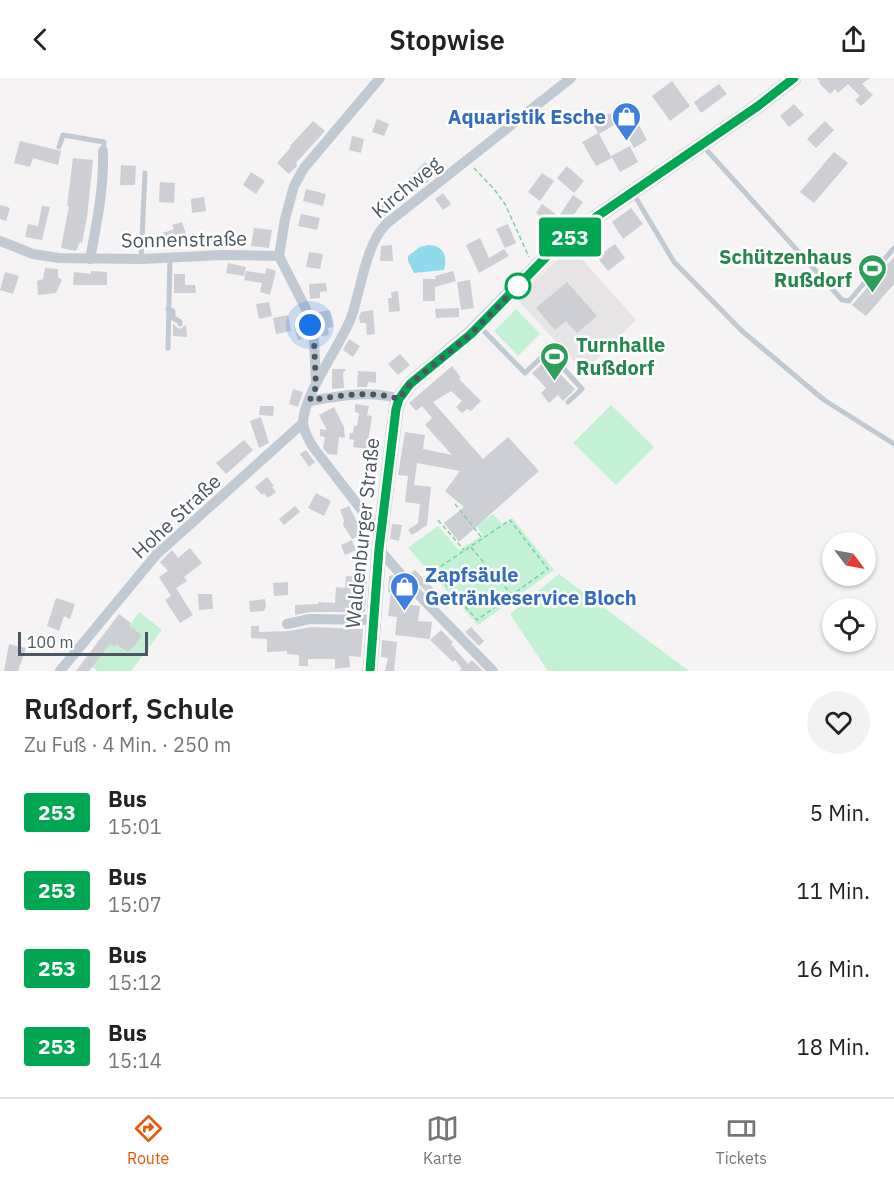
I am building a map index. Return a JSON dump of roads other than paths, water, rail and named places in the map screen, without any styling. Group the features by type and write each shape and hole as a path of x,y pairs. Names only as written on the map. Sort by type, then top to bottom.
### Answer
{"main road":[{"path":"399,399 410,384 479,326 535,269 580,228 794,78"},
{"name":"Waldenburger Straße","path":"370,671 380,542 399,399"}],"street":[{"path":"316,387 314,340 306,309 279,256 288,208 294,186 304,168 380,78"},
{"name":"Kirchweg","path":"303,423 310,400 350,321 379,231 571,78"},
{"name":"Sonnenstraße","path":"90,259 104,180 103,151"},
{"name":"Sonnenstraße","path":"0,241 47,257 141,259 223,255 279,256"},
{"path":"310,400 354,394 385,395 399,399"},
{"path":"303,423 313,447 415,591 493,671"},
{"name":"Hohe Straße","path":"60,671 156,555 303,423"},
{"path":"286,624 310,619 374,620"}],"lane":[{"path":"59,147 63,135 104,142 103,151"},
{"path":"702,144 842,300 849,301 894,248"},
{"path":"141,259 145,173"},
{"path":"633,193 674,262 742,331 824,400 894,444"},
{"path":"168,348 170,258"},
{"path":"168,309 173,311 172,318 180,324"},
{"path":"479,326 525,373 548,351 582,388 568,402"}],"water":[{"path":"428,245 437,247 443,252 444,270 414,273 408,256 420,247"}],"place":[{"name":"Aquaristik Esche","path":"627,142"},
{"name":"Schützenhaus Rußdorf","path":"873,294"},
{"name":"Turnhalle Rußdorf","path":"555,382"},
{"name":"Zapfsäule Getränkeservice Bloch","path":"404,612"}]}
